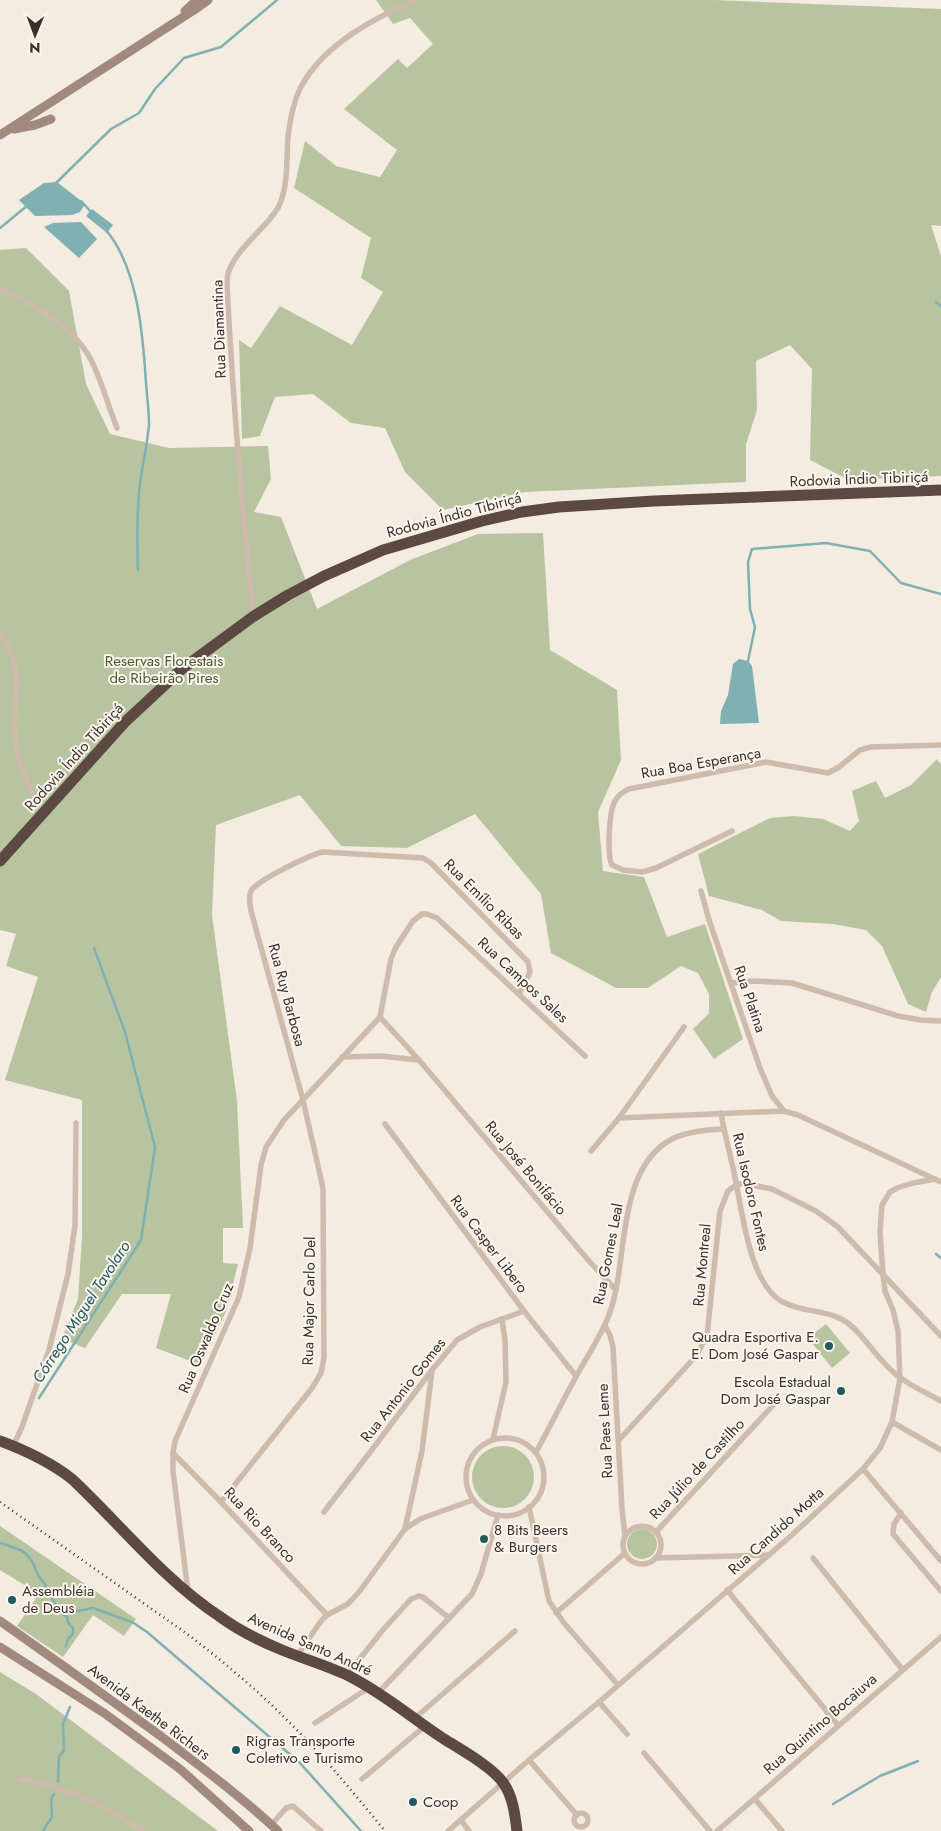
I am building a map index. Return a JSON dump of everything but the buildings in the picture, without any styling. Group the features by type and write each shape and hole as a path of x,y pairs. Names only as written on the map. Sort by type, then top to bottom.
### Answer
{"highway":[{"name":"Rodovia Índio Tibiriçá","path":"0,861 125,722 182,669 254,616 302,587 382,550 431,534 522,512 559,507 654,501 941,490"},
{"name":"Avenida Santo André","path":"0,1441 42,1458 56,1466 72,1479 188,1595 239,1630 265,1643 346,1675 374,1689 504,1782"},
{"path":"504,1782 511,1799 517,1831"}],"main road":[{"path":"172,23 197,0"},
{"path":"0,135 208,0"},
{"path":"9,130 35,125 51,119"},
{"name":"Avenida Kaethe Richers","path":"0,1621 121,1707 211,1775 274,1828"},
{"name":"Avenida Kaethe Richers","path":"0,1647 104,1713 180,1769 249,1831"},
{"path":"199,1787 211,1775"}],"street":[{"name":"Rua Diamantina","path":"254,616 236,430 227,286 229,271 235,260 277,209 285,191 288,135 294,105 301,86 324,56 359,29 416,0"},
{"path":"0,288 39,308 82,345 94,365 116,428"},
{"path":"0,634 15,663 18,681 14,722 16,745 24,776 43,813"},
{"name":"Rua Boa Esperança","path":"732,831 656,868 642,872 623,870 612,865 609,853 612,812 618,796 629,789 756,763 775,764 818,773 828,773 839,768 860,750 941,746"},
{"name":"Rua Emílio Ribas","path":"250,897 251,891 260,881 318,854 339,852 423,858 431,863 528,962 530,972 519,994"},
{"name":"Rua Platina","path":"701,891 709,920 766,1082 772,1096 784,1111"},
{"name":"Rua Ruy Barbosa","path":"250,897 251,911 302,1100"},
{"name":"Rua Campos Sales","path":"380,1017 391,959 396,947 418,916 422,914 432,915 443,923 585,1056"},
{"path":"731,984 775,981 792,983 898,1016 941,1021"},
{"name":"Rua Oswaldo Cruz","path":"188,1595 172,1466 173,1453 183,1422 239,1297 250,1248 261,1165 266,1147 284,1120 380,1017"},
{"name":"Rua José Bonifácio","path":"380,1017 419,1060 588,1261 616,1290"},
{"path":"592,1150 619,1118 684,1027"},
{"path":"342,1057 380,1056 419,1060"},
{"name":"Rua Major Carlo Del","path":"221,1502 312,1388 321,1373 324,1358 323,1188 302,1100"},
{"path":"619,1118 784,1111 798,1115 938,1181"},
{"name":"Rua Isodoro Fontes","path":"721,1113 746,1236 762,1279 771,1292 780,1301 791,1306 826,1313 840,1318 851,1326 900,1378 941,1401"},
{"path":"13,1446 22,1427 49,1350 68,1274 75,1225 76,1123"},
{"name":"Rua Casper Libero","path":"385,1124 524,1310 576,1376"},
{"name":"Rua Gomes Leal","path":"536,1452 605,1326 616,1290 630,1202 646,1163 672,1139 687,1134 724,1129"},
{"name":"Rua Candido Motta","path":"448,1831 769,1555 864,1469 880,1448 892,1422 900,1378 898,1331 893,1310 885,1291 883,1274 880,1220 882,1205 890,1192 897,1188 913,1183 938,1181"},
{"path":"736,1184 748,1184 772,1189 816,1211 838,1227 941,1336"},
{"name":"Rua Montreal","path":"619,1440 696,1356 707,1336 720,1211 728,1191 736,1184"},
{"name":"Rua Antonio Gomes","path":"324,1512 457,1340 464,1335 524,1310"},
{"path":"493,1439 506,1382 505,1340 502,1318"},
{"name":"Rua Paes Leme","path":"605,1326 613,1347 625,1536"},
{"path":"405,1529 422,1451 432,1370"},
{"name":"Rua Júlio de Castilho","path":"656,1532 777,1401"},
{"path":"892,1422 941,1450"},
{"path":"493,1439 514,1439 524,1443 536,1452 542,1466 543,1484 536,1501 529,1507 520,1513 509,1516 498,1515 480,1507 473,1500 468,1492 466,1470 469,1460 475,1451 484,1444 493,1439"},
{"name":"Rua Rio Branco","path":"173,1453 327,1615"},
{"path":"864,1469 941,1561"},
{"path":"297,1656 327,1615 348,1604 405,1529 427,1517 473,1500"},
{"path":"529,1507 550,1601 556,1613 618,1685"},
{"path":"901,1514 894,1524 893,1534 941,1591"},
{"path":"315,1723 374,1689 472,1594 498,1515"},
{"path":"640,1526 651,1528 656,1532 661,1548 650,1562 639,1563 633,1561 625,1553 624,1541 629,1531 640,1526"},
{"path":"556,1613 625,1553"},
{"path":"655,1558 769,1555"},
{"path":"813,1558 902,1669"},
{"path":"727,1590 838,1725"},
{"path":"346,1675 411,1599 419,1596 423,1597 449,1618"},
{"path":"414,1719 515,1630"},
{"name":"Rua Quintino Bocaiuva","path":"717,1831 941,1637"},
{"path":"599,1702 627,1734"},
{"path":"362,1779 425,1726"},
{"path":"644,1753 710,1831"},
{"path":"529,1760 577,1815"},
{"path":"20,1779 61,1788 86,1798 111,1810 143,1831"},
{"path":"755,1799 782,1831"},
{"path":"274,1828 286,1808 293,1806 321,1831"},
{"path":"460,1820 469,1831"}],"green space":[{"path":"376,0 714,0 941,9 941,226 931,225 941,256 941,476 849,480 810,460 812,369 790,345 756,361 757,410 746,444 746,482 525,492 443,510 405,472 385,428 351,423 313,394 275,397 260,436 242,439 239,340 251,348 280,306 352,345 383,292 361,278 371,238 294,188 305,141 336,166 380,177 397,150 344,109 398,59 407,68 433,44 410,18 393,24"},
{"name":"Reservas Florestais de Ribeirão Pires","path":"26,248 69,291 86,384 110,434 169,448 268,446 271,479 254,512 281,517 317,609 410,560 478,534 543,533 550,650 617,690 621,760 598,812 603,871 644,877 667,937 705,924 743,1039 714,1059 693,1029 709,1013 709,994 698,973 681,966 648,988 616,988 551,953 541,894 475,814 407,848 341,846 300,795 216,825 212,915 237,1101 243,1228 223,1228 223,1263 238,1264 226,1311 201,1365 156,1348 171,1294 122,1294 85,1348 62,1339 78,1299 82,1237 82,1100 5,1080 38,977 6,966 16,934 0,930 0,250"},
{"path":"937,759 941,764 941,977 932,992 926,1012 908,1004 882,946 866,930 833,924 781,921 762,910 709,896 698,854 770,818 794,816 823,819 850,831 859,821 852,791 876,781 885,798 911,785"},
{"name":"Quadra Esportiva E. E. Dom José Gaspar","path":"826,1324 850,1353 832,1368 808,1338"},
{"path":"503,1446 515,1449 525,1455 531,1465 534,1477 531,1489 525,1499 515,1505 503,1508 491,1505 481,1499 475,1489 472,1477 475,1465 481,1455 491,1449"},
{"path":"0,1526 136,1619 124,1636 93,1615 63,1657 17,1626 39,1594 0,1570"},
{"path":"642,1529 653,1533 657,1544 653,1555 642,1559 631,1555 627,1544 631,1533"},
{"path":"0,1672 36,1694 218,1831 0,1831"}],"water":[{"path":"57,182 85,204 80,212 72,215 35,216 19,200 44,183"},
{"path":"92,209 113,225 107,233 86,216"},
{"path":"81,222 97,239 79,258 44,227 53,223"},
{"path":"739,659 748,661 752,666 759,723 720,724 721,711 728,695 733,664"}],"waterway":[{"path":"56,183 111,129 139,113 155,89 184,58 221,47 277,0"},
{"path":"81,201 91,212"},
{"path":"0,228 28,205"},
{"path":"106,230 117,246 132,282 143,344 149,425 139,493 137,531 138,570"},
{"path":"936,302 941,306"},
{"path":"748,661 755,627 750,609 748,562 752,549 826,543 870,551 901,583 941,594"},
{"name":"Córrego Miguel Tavolaro","path":"39,1398 141,1240 155,1147 125,1032 94,948"},
{"path":"936,1254 941,1258"},
{"path":"0,1543 23,1551 31,1560 55,1603 67,1617 68,1623 73,1628 73,1634 68,1639 66,1646"},
{"path":"62,1614 93,1608 132,1622 147,1632 300,1763 361,1831"},
{"path":"58,1782 59,1757 64,1750 63,1724 70,1707"},
{"path":"833,1804 880,1776 918,1761"},
{"path":"43,1831 52,1817 51,1800 54,1794"}],"railway":[{"path":"0,1502 190,1636 244,1680 306,1740 341,1778 385,1831"}],"place":[{"name":"Quadra Esportiva E. E. Dom José Gaspar","path":"829,1346"},
{"name":"Escola Estadual Dom José Gaspar","path":"841,1391"},
{"name":"8 Bits Beers & Burgers","path":"484,1539"},
{"name":"Assembléia de Deus","path":"12,1600"},
{"name":"Rigras Transporte Coletivo e Turismo","path":"236,1750"},
{"name":"Coop","path":"413,1802"}]}
